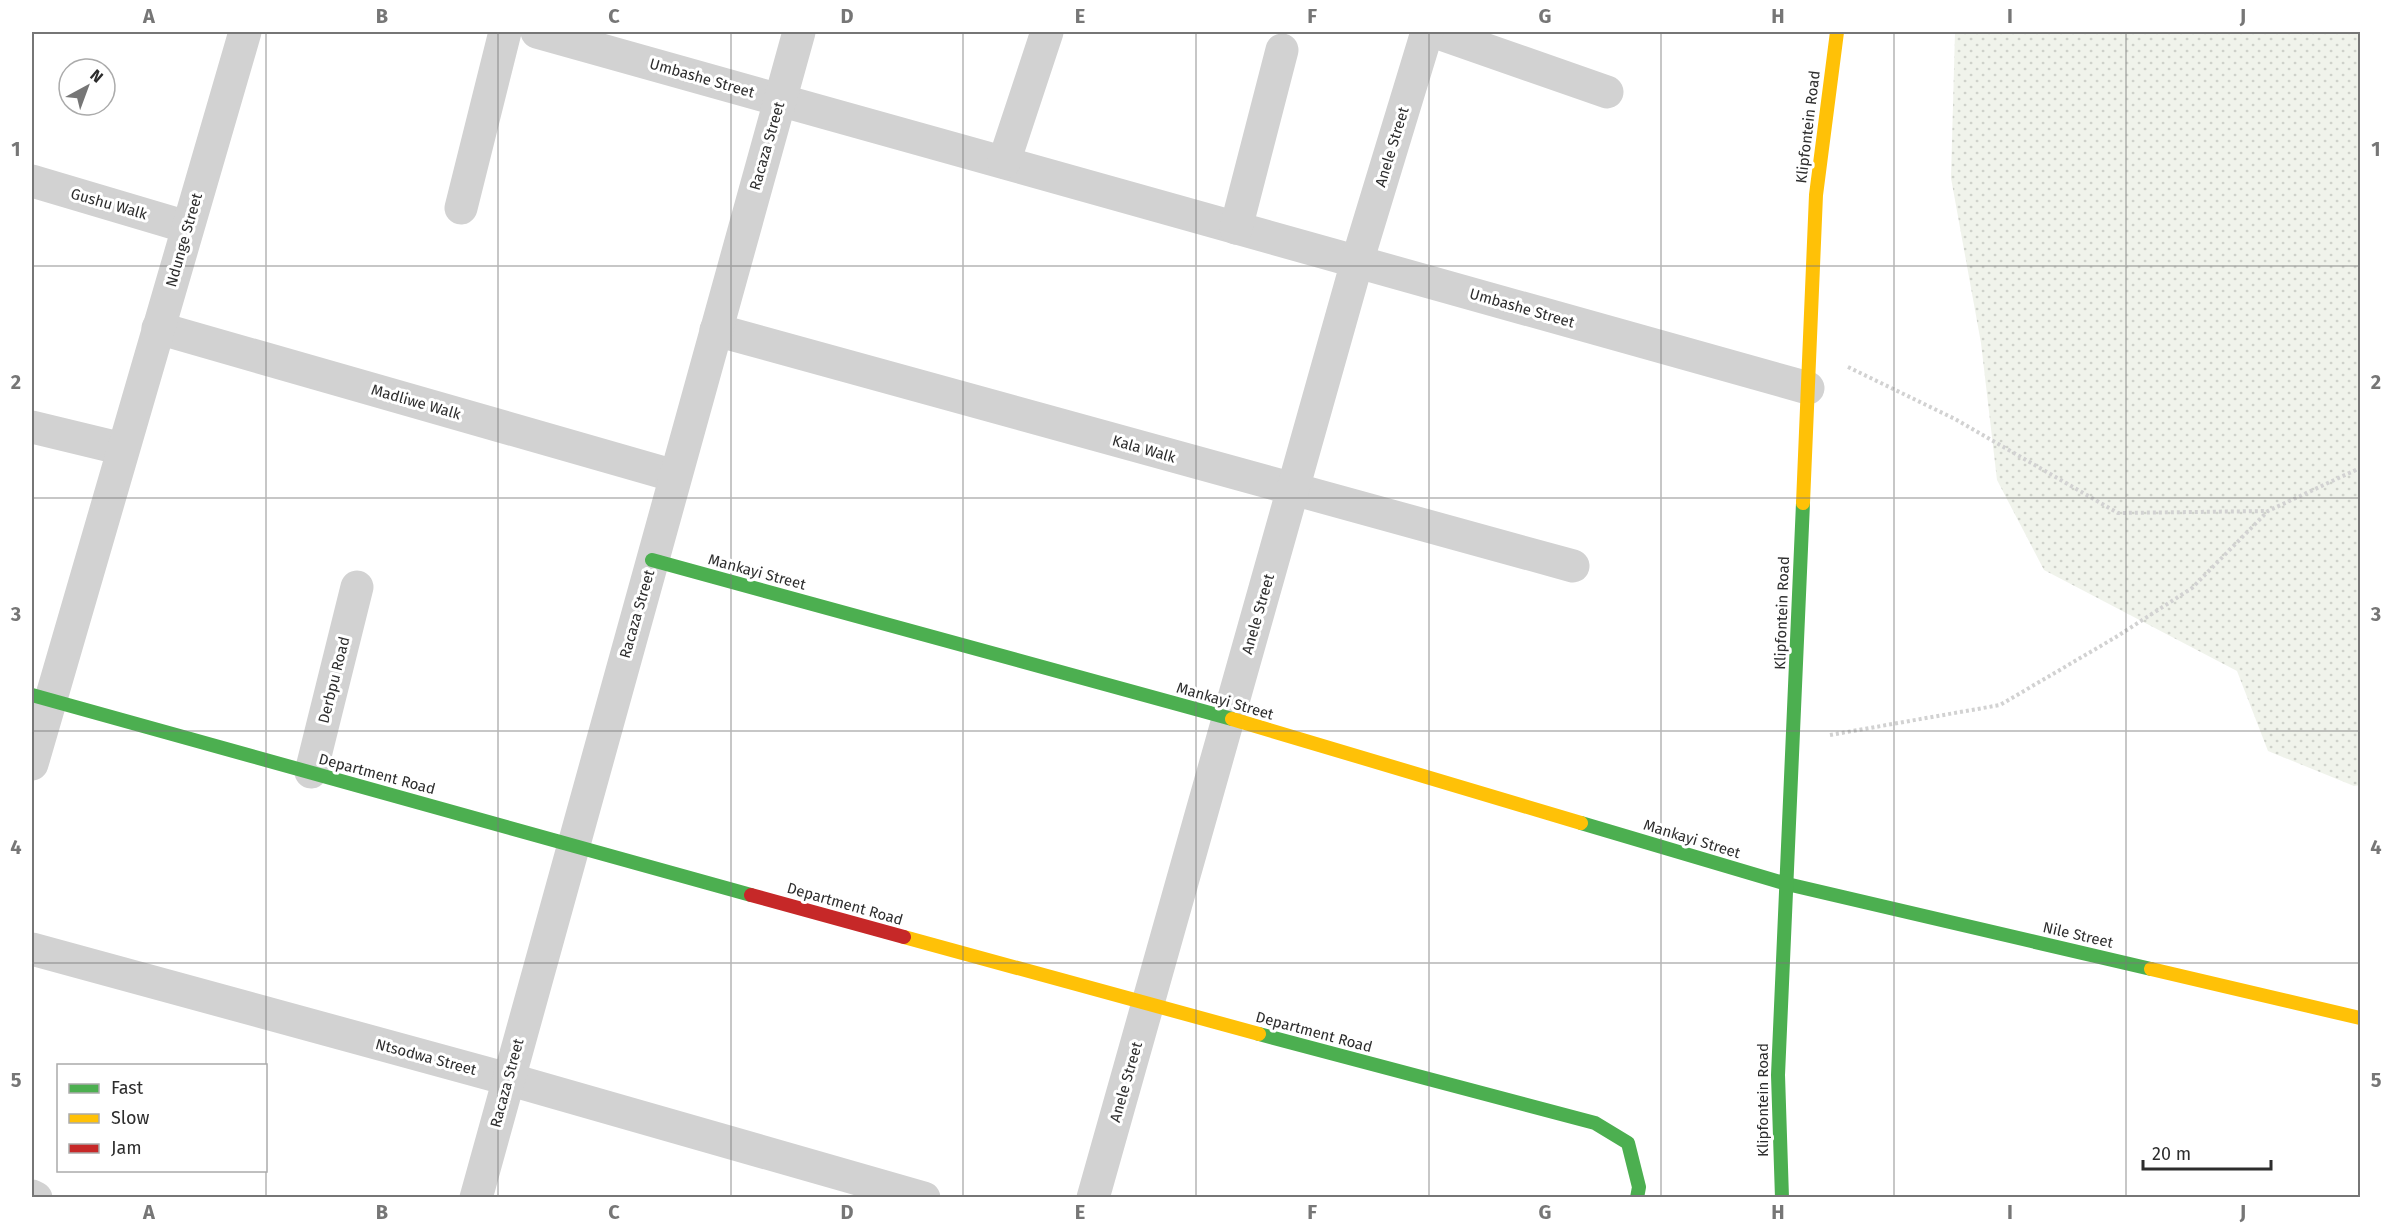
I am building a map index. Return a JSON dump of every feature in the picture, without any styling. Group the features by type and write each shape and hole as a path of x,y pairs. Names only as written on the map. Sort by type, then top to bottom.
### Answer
{"street":[{"name":"Ndunge Street","path":"32,764 40,698 123,449 245,32"},
{"path":"461,208 505,32"},
{"name":"Umbashe Street","path":"538,32 1808,388"},
{"name":"Racaza Street","path":"476,1197 799,32"},
{"path":"1004,162 1047,32"},
{"name":"Anele Street","path":"1093,1197 1357,262 1427,32"},
{"path":"1435,32 1606,92"},
{"name":"Klipfontein Road","path":"1782,1197 1778,1074 1816,195 1837,32"},
{"path":"1236,228 1282,50"},
{"name":"Gushu Walk","path":"32,181 188,227"},
{"name":"Madliwe Walk","path":"158,328 675,476"},
{"name":"Kala Walk","path":"716,330 1573,566"},
{"path":"32,427 123,449"},
{"name":"Mankayi Street","path":"652,560 1228,718 1787,885"},
{"name":"Derbpu Road","path":"311,772 357,587"},
{"name":"Department Road","path":"40,698 1148,1005 1595,1123 1628,1143 1640,1187 1637,1197"},
{"name":"Nile Street","path":"1787,885 2361,1018"},
{"name":"Ntsodwa Street","path":"32,949 924,1197"}],"path":[{"path":"1810,348 1955,420 2118,513 2268,511"},
{"path":"1793,741 2000,705 2116,637 2192,588 2268,511 2361,468"}],"shaded area":[{"path":"1955,32 2360,32 2360,785 2354,786 2268,751 2237,671 2044,570 1997,480 1981,343 1951,178"}],"traffic: fast":[{"path":"1782,1198 1778,1075 1803,503"},
{"path":"652,560 1232,719"},
{"path":"32,695 751,895"},
{"path":"1581,823 1787,884 2151,969"},
{"path":"1259,1034 1595,1123 1628,1143 1639,1187 1637,1198"}],"traffic: slow":[{"path":"1803,503 1816,195 1837,32"},
{"path":"1232,719 1581,823"},
{"path":"904,937 1259,1034"},
{"path":"2151,969 2360,1018"}],"traffic: jam":[{"path":"751,895 904,937"}]}
